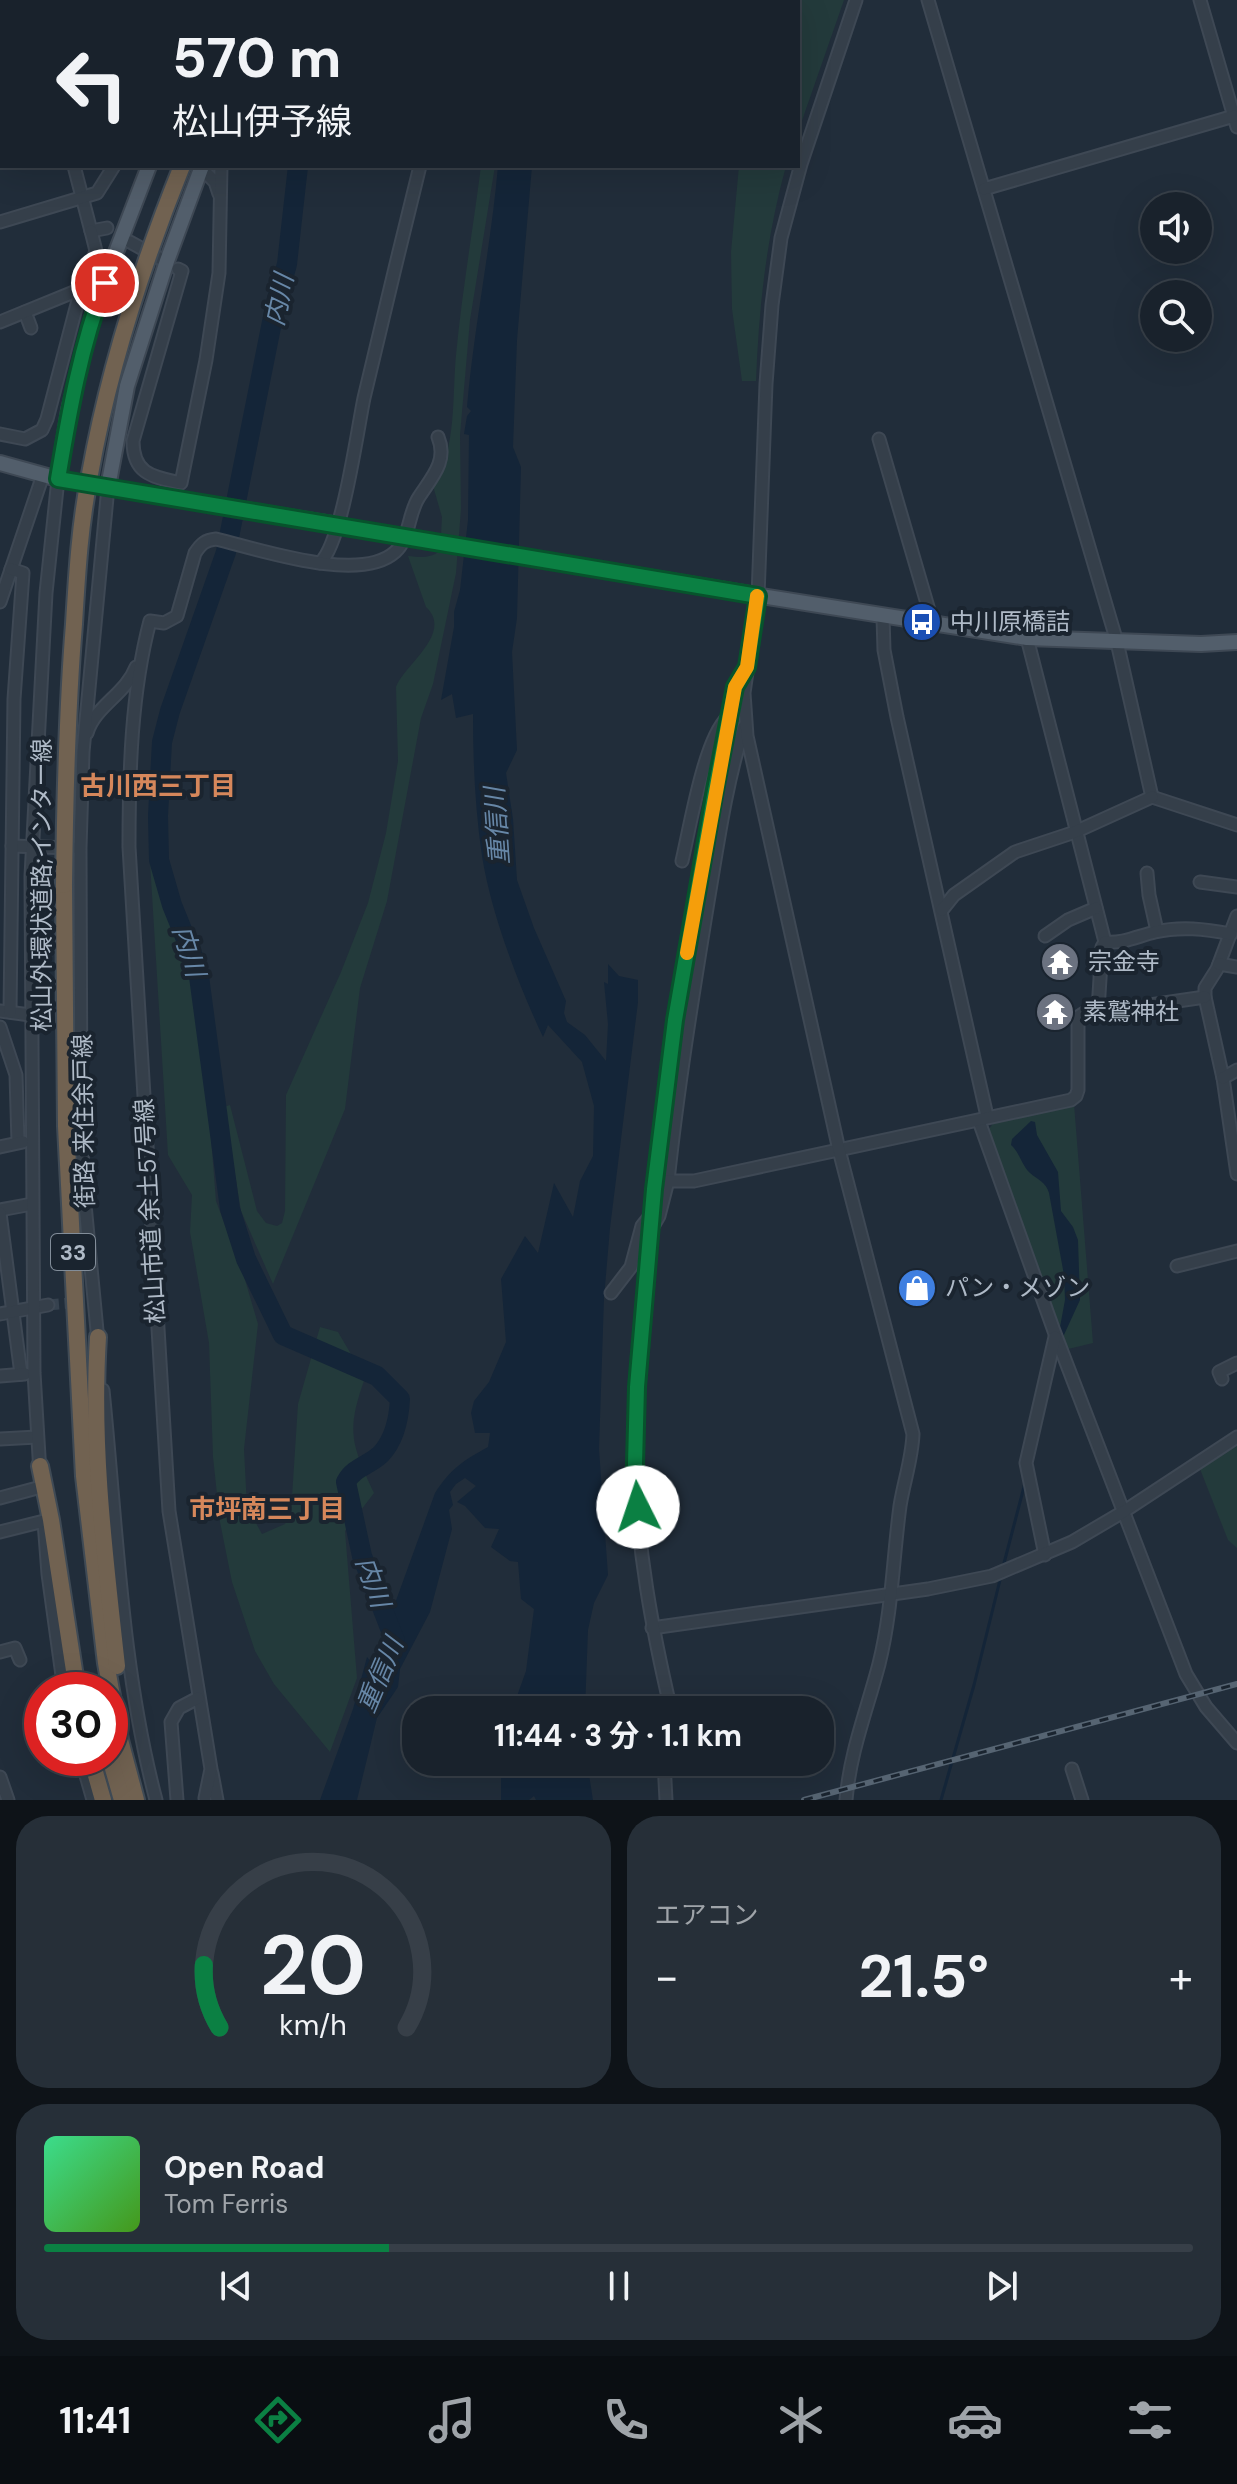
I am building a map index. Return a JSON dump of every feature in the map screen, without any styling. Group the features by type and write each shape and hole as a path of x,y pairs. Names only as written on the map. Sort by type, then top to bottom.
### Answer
{"highway":[{"name":"松山外環状道路;インター線","path":"139,1800 120,1740 100,1618 84,1476 67,1140 64,885 69,696 76,582 89,475 103,407 122,339 181,168"},
{"path":"98,1337 95,1430 100,1515 125,1723 139,1800"},
{"path":"40,1466 74,1672"},
{"name":"松山外環状道路;インター線","path":"100,1618 102,1672"},
{"path":"96,1776 103,1800"},
{"path":"115,1776 122,1800"}],"main road":[{"path":"58,479 69,410 95,307 148,168"},
{"path":"108,487 127,386 200,168"},
{"path":"0,463 58,479 883,617 1027,638 1237,642"}],"street":[{"path":"800,168 856,0"},
{"path":"928,0 1117,642 1152,797"},
{"path":"984,189 1235,122 1200,0"},
{"path":"0,434 25,439 42,430 81,289 96,251 75,168"},
{"path":"0,222 97,193 113,168"},
{"path":"201,168 215,182 221,202"},
{"path":"178,269 182,271 140,412 133,454 138,464 152,476 181,483 217,287 221,168"},
{"path":"320,563 328,552 341,512 364,400 420,168"},
{"path":"800,168 781,238 772,305 754,595 744,693 745,723 839,1150 913,1434 879,1662 852,1756 846,1800"},
{"path":"91,231 107,228"},
{"path":"130,242 159,258"},
{"path":"0,322 81,289"},
{"path":"25,312 31,328"},
{"path":"320,563 365,565 393,554 399,547 417,500 438,469 442,446 438,437"},
{"path":"879,439 933,624"},
{"path":"0,602 43,475"},
{"path":"58,479 46,593 32,847 30,1015 37,1437 48,1574 62,1672"},
{"name":"街路 来住余戸線","path":"108,487 83,752 80,848 82,1138 89,1302 98,1337 137,1711 156,1800"},
{"name":"松山市道 余土57号線","path":"211,1799 211,1769 169,1511 129,847 129,805 142,652 150,621 164,623 177,616 195,553 200,544 208,540 216,539 320,563"},
{"path":"11,569 23,573 14,699 12,846 6,867 5,1012 30,1015"},
{"path":"883,617 884,650 897,717 942,910 983,1118 1056,1336 1191,1685 1237,1743"},
{"path":"1027,638 1105,942 1102,947 1098,1010"},
{"path":"83,752 89,727 133,676 142,652"},
{"path":"667,1695 652,1628 639,1528 635,1464 637,1387 651,1214 675,1020 729,716 735,687 747,667"},
{"path":"682,861 710,750 722,723 729,716"},
{"path":"650,1232 659,1216 668,1181 686,1037 710,889 731,769 745,723"},
{"path":"942,910 954,895 1015,852 1075,832 1152,797 1237,825"},
{"path":"12,846 80,848"},
{"path":"1147,873 1157,931"},
{"path":"1200,882 1237,887"},
{"path":"1045,936 1068,920 1096,908"},
{"path":"1237,916 1219,964 1205,988 1223,1078 1237,1174"},
{"path":"1105,942 1116,943 1157,931 1199,928 1231,934"},
{"path":"1219,964 1237,967"},
{"path":"668,1181 694,1181 1071,1100 1076,1096 1076,1022 1082,1013 1098,1010 1133,1012 1150,1005 1205,997"},
{"path":"0,1027 16,1075 18,1142"},
{"path":"1223,1078 1237,1070"},
{"path":"0,1147 31,1142"},
{"path":"21,1374 6,1313 0,1212 32,1204"},
{"path":"611,1293 631,1267 642,1226 651,1214"},
{"path":"1177,1266 1237,1251"},
{"path":"6,1313 48,1305"},
{"path":"1045,1555 1026,1463 1056,1336"},
{"path":"1222,1379 1219,1372 1237,1363"},
{"path":"0,1376 34,1373"},
{"path":"0,1439 37,1437"},
{"path":"652,1628 992,1576 1045,1555 1123,1512 1237,1437"},
{"path":"0,1498 41,1487"},
{"path":"0,1532 44,1521"},
{"path":"0,1652 15,1648 20,1660"},
{"path":"177,1800 171,1722 179,1708 198,1698"},
{"path":"1072,1769 1082,1800"},
{"path":"86,1776 93,1800"},
{"path":"665,1776 666,1800"},
{"path":"0,1777 8,1800"}],"green space":[{"path":"800,0 844,0 800,126"},
{"path":"481,168 495,168 470,320 460,435 461,509 456,573 433,684 421,718 387,901 360,988 345,1109 273,1284 241,1211 224,1107 230,1105 257,1211 266,1223 277,1226 282,1223 285,1211 286,1095 368,903 386,833 398,761 396,687 431,638 434,627 433,617 426,607 408,556 428,556 440,551 442,517 433,486 441,472 450,440 458,331"},
{"path":"739,168 786,168 765,273 756,381 742,381 732,309 731,252"},
{"path":"150,862 180,946 194,971 216,1201 258,1324 244,1449 247,1507 262,1534 285,1524 291,1512 298,1404 320,1327 338,1332 365,1378 355,1411 354,1437 360,1461 374,1493 345,1531 357,1678 330,1752 274,1684 255,1651 232,1582 220,1522 213,1457 209,1343 190,1232 192,1195 168,1155"},
{"path":"1074,1104 1093,1343 1064,1350 987,1132 996,1119"},
{"path":"1237,1446 1237,1548 1228,1540 1200,1469"}],"water":[{"name":"重信川","path":"498,168 532,168 517,340 513,447 521,467 517,618 512,652 517,750 506,773 517,880 566,1001 564,1013 567,1022 585,1035 606,1061 608,1024 604,982 608,984 608,964 619,976 638,980 604,1298 599,1449 608,1575 594,1603 588,1630 586,1696 517,1696 526,1671 534,1609 521,1599 518,1562 510,1561 491,1547 499,1529 485,1528 465,1506 457,1502 476,1486 465,1478 456,1484 450,1492 452,1529 430,1612 400,1669 398,1687 377,1718 357,1800 320,1800 353,1709 367,1657 373,1664 435,1493 458,1466 488,1447 490,1433 475,1433 471,1413 474,1401 489,1382 506,1342 501,1279 525,1236 538,1253 554,1183 573,1217 580,1181 593,1156 594,1106 582,1062 548,1025 543,1037 515,971 492,901 478,820 473,714 456,718 452,694 441,700 460,590 468,520 469,435 464,434 471,411 467,407"},
{"path":"1031,1121 1035,1122 1037,1135 1058,1172 1061,1211 1078,1240 1080,1300 1063,1337 1060,1327 1065,1300 1064,1275 1048,1189 1027,1170 1011,1145 1012,1139"},
{"path":"501,1776 589,1776 593,1800 536,1800 534,1796 529,1800 501,1800"}],"waterway":[{"name":"内川","path":"298,168 287,264 275,307 226,552 162,742 159,860 172,905 198,969 230,1209 246,1259 283,1335 377,1376 400,1399 399,1414 390,1442 377,1458 353,1473 346,1482 362,1556 395,1641"},
{"path":"1003,1567 1025,1483"},
{"path":"941,1800 1000,1580"}],"tunnel":[{"path":"48,1305 82,1302"}],"railway":[{"path":"804,1800 1237,1684"}],"slow traffic":[{"path":"687,953 735,687 747,667 757,596"}],"place":[{"name":"中川原橋詰","path":"922,622"},
{"name":"宗金寺","path":"1060,962"},
{"name":"素鷲神社","path":"1055,1012"},
{"name":"パン・メゾン","path":"917,1288"}],"district":[{"name":"古川西三丁目","path":"158,786"},
{"name":"市坪南三丁目","path":"267,1509"}],"route":[{"path":"105,283 95,307 69,410 58,479 758,596 747,667 735,687 675,1020 654,1189 637,1387 635,1464 638,1507"}]}
